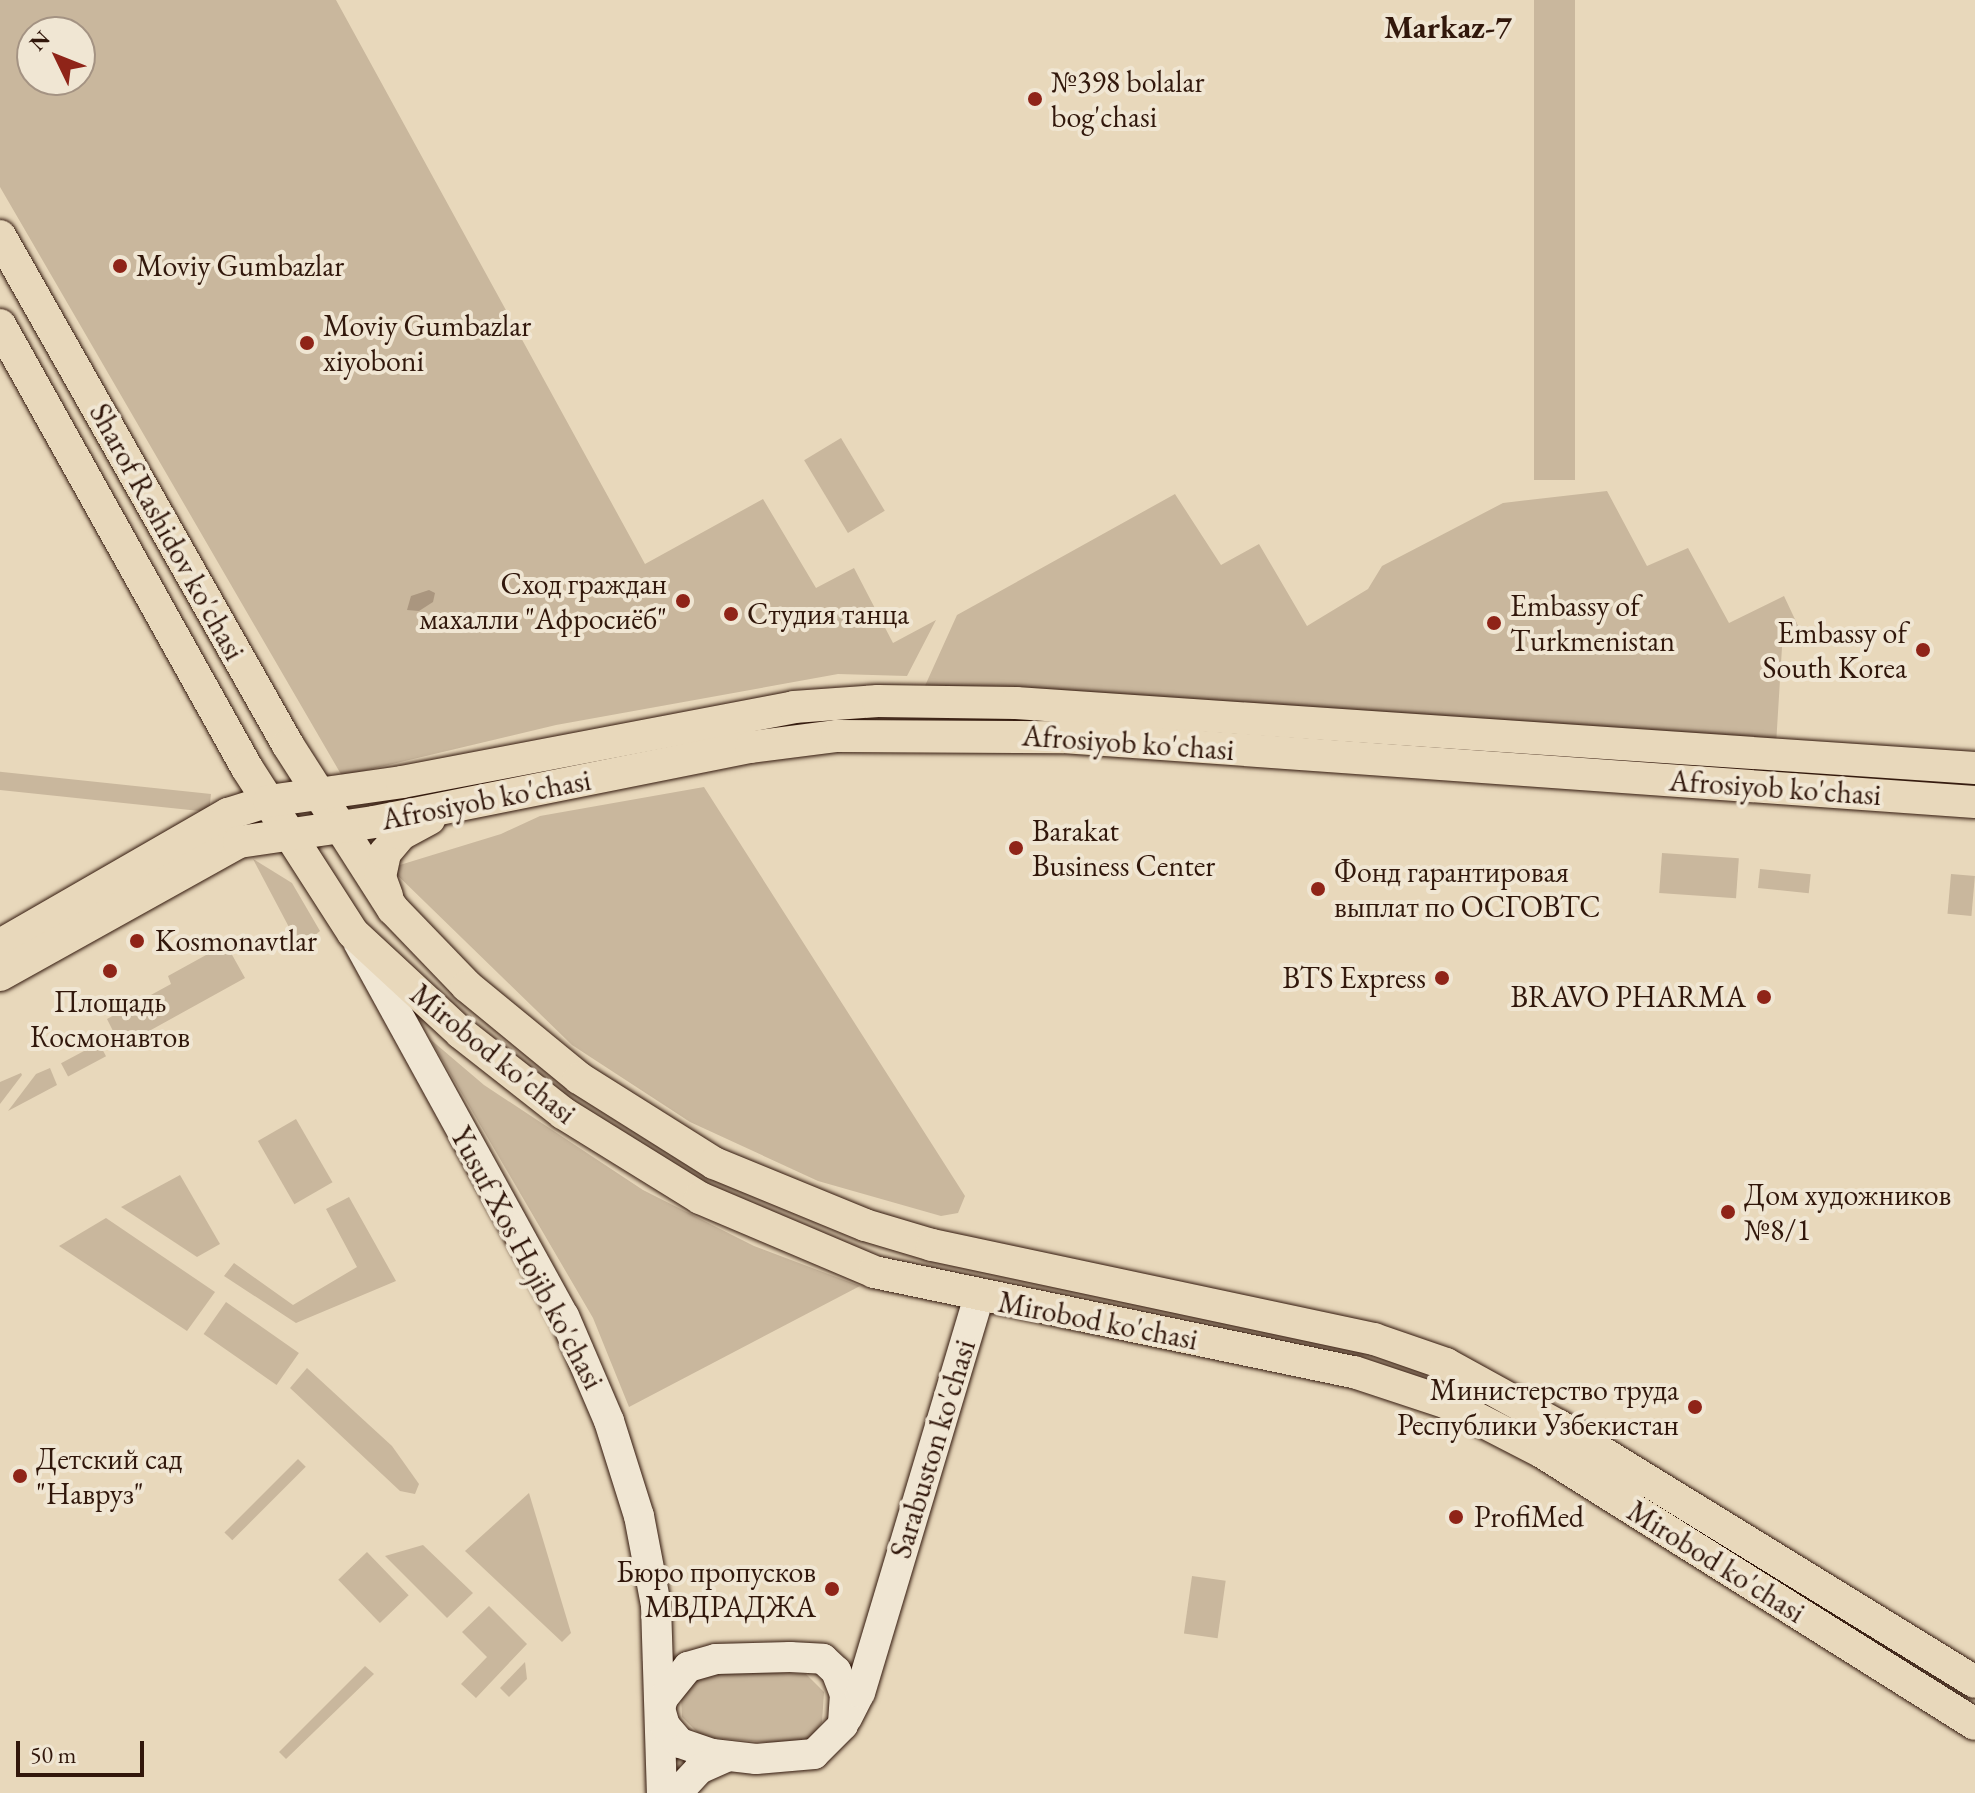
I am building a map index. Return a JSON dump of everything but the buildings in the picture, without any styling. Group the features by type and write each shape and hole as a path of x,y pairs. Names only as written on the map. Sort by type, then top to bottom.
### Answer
{"main road":[{"name":"Sharof Rashidov ko'chasi","path":"0,236 288,745 338,826"},
{"name":"Sharof Rashidov ko'chasi","path":"0,325 247,768 288,831"},
{"name":"Afrosiyob ko'chasi","path":"0,975 234,828 269,801 749,713 878,701 1111,709 1975,768"},
{"name":"Afrosiyob ko'chasi","path":"0,945 234,828 288,831 338,826 783,742 929,733 1063,737 1975,802"},
{"name":"Afrosiyob ko'chasi","path":"269,801 288,745"},
{"path":"234,828 247,768"},
{"path":"288,831 319,794"},
{"path":"393,909 380,877 385,853 408,829 462,805"},
{"name":"Mirobod ko'chasi","path":"338,826 393,909 514,1027 609,1099 689,1148 835,1214 989,1258 1374,1339 1446,1364 1536,1412 1975,1682"},
{"name":"Mirobod ko'chasi","path":"288,831 353,933 490,1058 584,1127 665,1179 847,1263 979,1297 1354,1372 1447,1403 1542,1452 1975,1724"},
{"name":"Yusuf Xos Hojib ko'chasi","path":"353,933 593,1377 646,1541 656,1605 662,1793"},
{"name":"Sarabuston ko'chasi","path":"728,1756 814,1754 843,1725 860,1693 989,1258"},
{"path":"728,1756 680,1743 667,1730 660,1709 679,1675 705,1660 851,1658 874,1639"},
{"path":"823,1659 840,1678 847,1710 843,1725"},
{"path":"677,1793 699,1769 728,1756"}],"shaded area":[{"name":"Moviy Gumbazlar xiyoboni","path":"0,0 336,0 645,564 763,499 816,588 854,568 893,643 936,620 907,676 838,674 556,725 342,776 0,187"},
{"path":"1534,0 1575,0 1575,480 1534,480"},
{"path":"841,438 885,511 848,533 804,460"},
{"path":"1607,491 1647,566 1688,548 1729,623 1784,596 1808,647 1782,647 1776,745 924,688 957,615 1175,494 1221,565 1259,544 1307,626 1368,589 1382,566 1503,503"},
{"path":"429,590 435,593 433,602 419,611 407,610 411,596"},
{"path":"0,772 211,794 209,812 0,790"},
{"path":"704,787 965,1196 958,1213 941,1216 818,1181 690,1122 572,1045 390,868 501,834 540,816"},
{"path":"1662,853 1739,858 1736,898 1659,893"},
{"path":"253,859 292,883 320,931 300,948"},
{"path":"1760,869 1811,874 1809,893 1758,888"},
{"path":"1951,874 1975,876 1971,916 1948,914"},
{"path":"226,944 245,978 113,1051 107,1040 115,1035 107,1019 171,984 168,976"},
{"path":"430,1039 484,1085 643,1190 754,1246 860,1286 629,1407 593,1318"},
{"path":"99,1043 106,1056 68,1076 61,1063"},
{"path":"50,1068 57,1085 8,1111 36,1074"},
{"path":"22,1075 0,1104 0,1082"},
{"path":"296,1119 332,1182 294,1204 258,1141"},
{"path":"180,1175 220,1244 197,1257 121,1207"},
{"path":"349,1197 396,1281 296,1323 224,1276 234,1263 293,1305 357,1267 326,1209"},
{"path":"106,1218 215,1292 187,1331 59,1246"},
{"path":"226,1302 299,1353 277,1385 204,1334"},
{"path":"307,1368 392,1446 419,1484 415,1494 400,1491 290,1388"},
{"path":"298,1459 306,1467 232,1540 224,1533"},
{"path":"529,1493 571,1633 562,1642 465,1551"},
{"path":"423,1545 473,1593 447,1618 385,1556"},
{"path":"367,1552 409,1595 380,1623 338,1580"},
{"path":"1192,1576 1226,1581 1218,1638 1184,1633"},
{"path":"489,1606 527,1644 476,1698 461,1684 487,1657 462,1632"},
{"path":"525,1662 527,1679 509,1697 500,1688"},
{"path":"365,1666 374,1674 286,1759 279,1752"},
{"path":"706,1670 806,1674 824,1692 822,1722 811,1738 791,1744 702,1737 682,1717 681,1697"}],"place":[{"name":"№398 bolalar bog'chasi","path":"1035,99"},
{"name":"Moviy Gumbazlar","path":"120,266"},
{"name":"Moviy Gumbazlar xiyoboni","path":"307,343"},
{"name":"Сход граждан махалли \"Афросиёб\"","path":"683,601"},
{"name":"Студия танца","path":"731,614"},
{"name":"Embassy of Turkmenistan","path":"1494,623"},
{"name":"Embassy of South Korea","path":"1923,650"},
{"name":"Barakat Business Center","path":"1016,848"},
{"name":"Фонд гарантировая выплат по ОСГОВТС","path":"1318,889"},
{"name":"Kosmonavtlar","path":"137,941"},
{"name":"Площадь Космонавтов","path":"110,971"},
{"name":"BTS Express","path":"1442,978"},
{"name":"BRAVO PHARMA","path":"1764,997"},
{"name":"Дом художников №8/1","path":"1728,1212"},
{"name":"Министерство труда Республики Узбекистан","path":"1695,1407"},
{"name":"Детский сад \"Навруз\"","path":"20,1476"},
{"name":"ProfiMed","path":"1456,1517"},
{"name":"Бюро пропусков МВДРАДЖА","path":"832,1589"}],"district":[{"name":"Markaz-7","path":"1448,27"}]}
